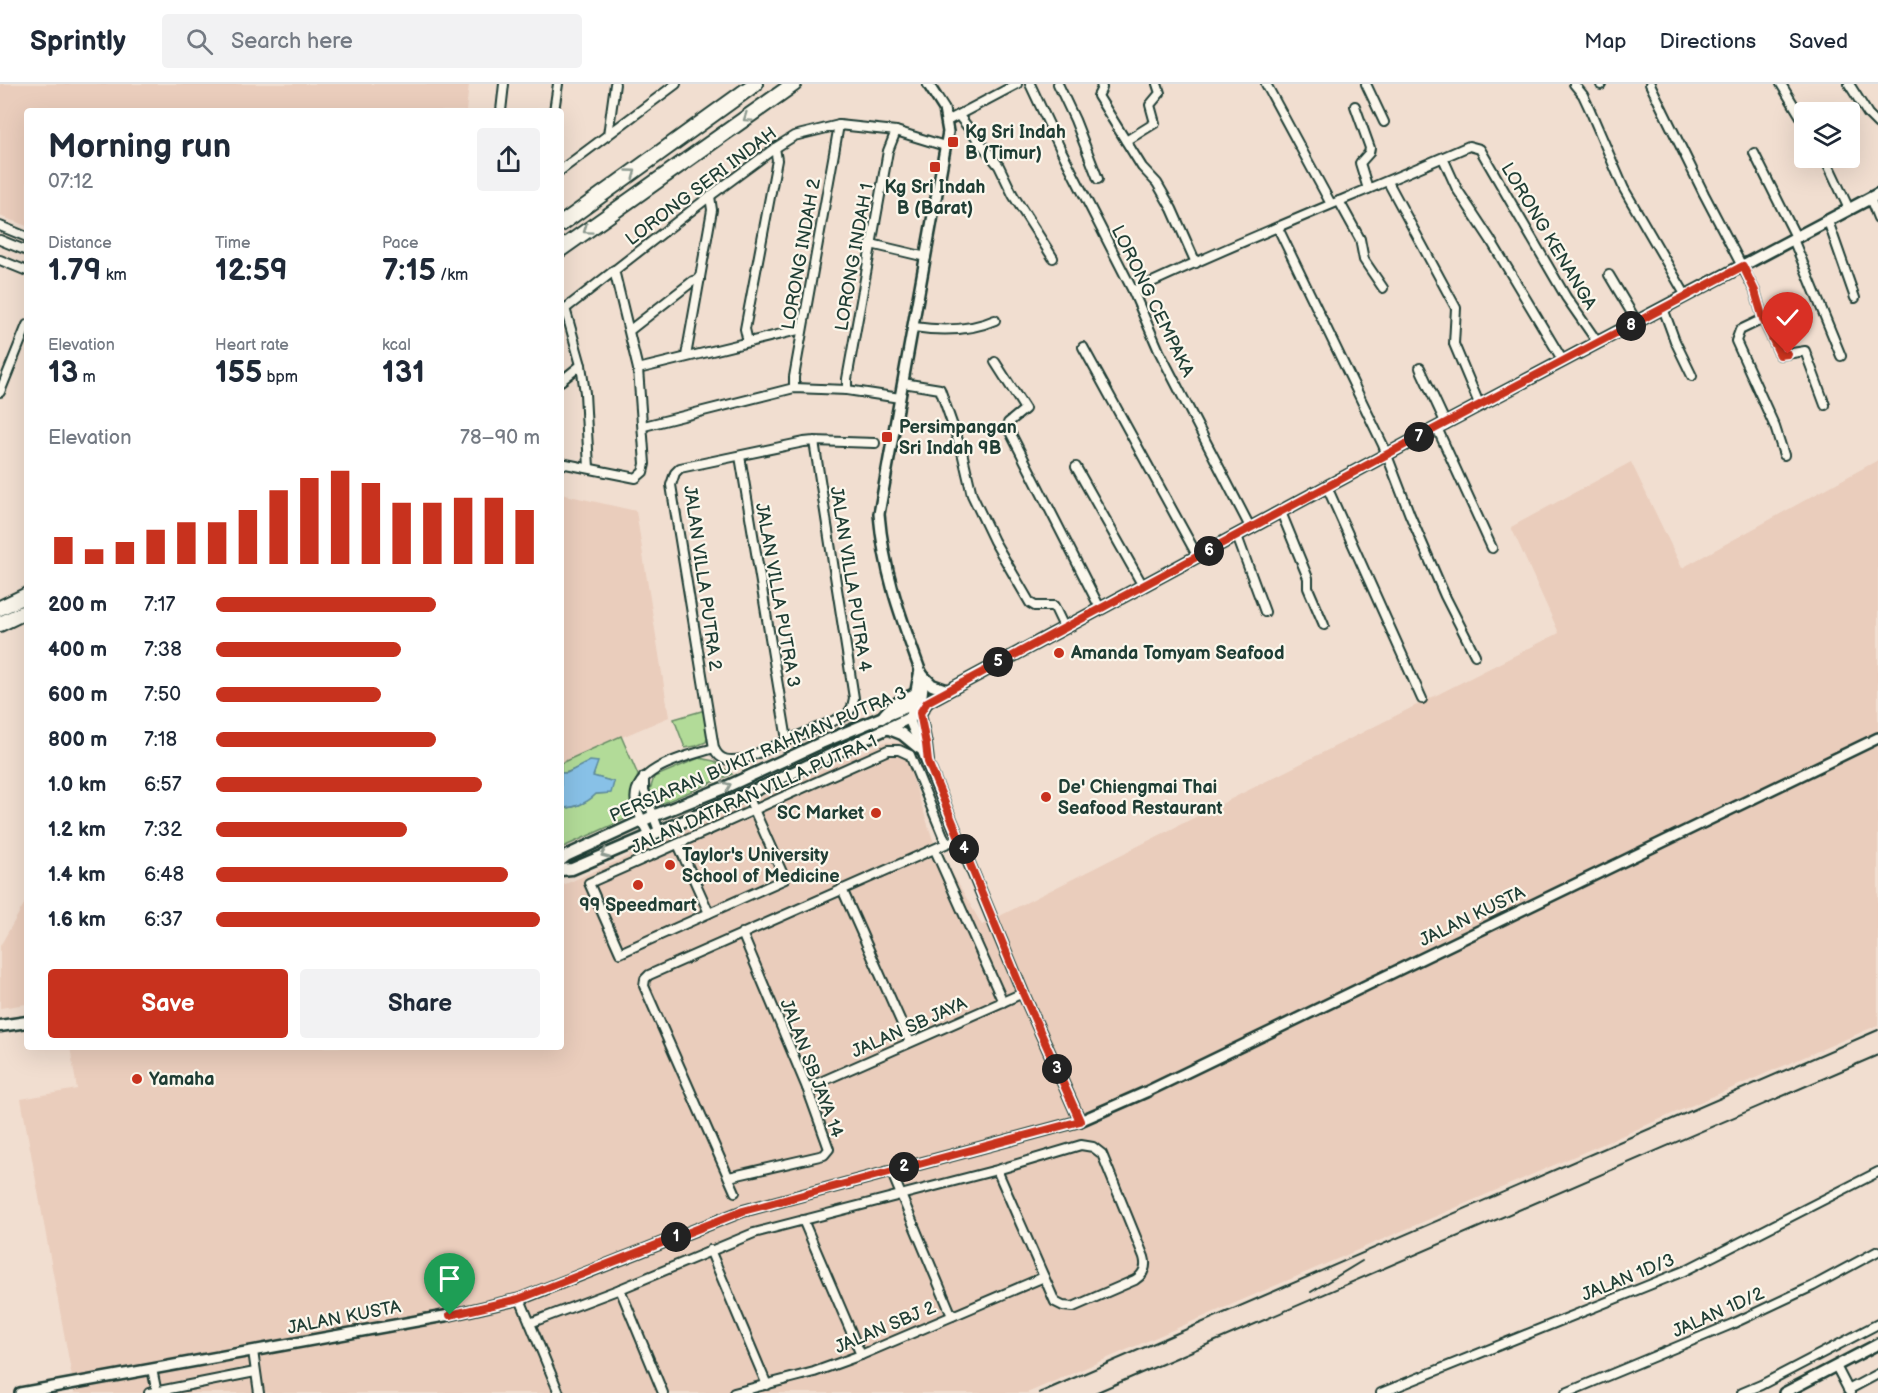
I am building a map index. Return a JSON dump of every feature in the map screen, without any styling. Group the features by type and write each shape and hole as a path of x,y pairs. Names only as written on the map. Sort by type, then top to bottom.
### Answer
{"highway":[{"path":"564,223 755,84"},
{"path":"564,247 795,84"},
{"path":"0,608 24,597"},
{"path":"0,624 24,612"}],"main road":[{"path":"919,748 885,723 889,708 895,703 918,706 1874,196"},
{"path":"922,673 933,685 946,690"},
{"name":"PERSIARAN BUKIT RAHMAN PUTRA 3","path":"564,870 572,869 747,794 836,753 918,706"},
{"name":"PERSIARAN BUKIT RAHMAN PUTRA 3","path":"564,857 821,743 885,723"},
{"path":"821,743 820,750 836,753"},
{"path":"0,1026 24,1022"}],"street":[{"path":"501,108 504,84"},
{"path":"554,108 558,84"},
{"path":"608,135 615,84"},
{"path":"564,168 676,84"},
{"path":"928,84 944,109 947,121 945,146 879,514 882,549 891,592 922,673 918,706 919,748 928,762 1023,993 1080,1121"},
{"path":"947,121 1017,84"},
{"name":"LORONG CEMPAKA","path":"1030,84 1133,291 1159,351 1251,529"},
{"path":"1058,84 1098,179"},
{"path":"1101,84 1102,88 1098,96 1142,167 1157,183 1172,209 1196,262"},
{"path":"1126,141 1155,123 1150,105 1160,93 1157,84"},
{"path":"1266,84 1335,202 1360,239 1364,260 1383,288"},
{"path":"1365,84 1384,122"},
{"path":"1574,84 1590,110 1624,189 1686,296"},
{"path":"1650,84 1755,291 1763,319 1780,355 1805,351 1825,405"},
{"path":"1781,84 1794,105"},
{"path":"1849,84 1868,114 1878,124"},
{"path":"1355,106 1370,148 1369,153 1360,163 1368,189"},
{"path":"959,116 999,166 1013,195 1053,258"},
{"name":"LORONG SERI INDAH","path":"564,309 710,196 794,136 839,125 896,131 945,146"},
{"name":"LORONG INDAH 2","path":"794,388 802,329 839,125"},
{"name":"LORONG INDAH 1","path":"847,390 847,379 888,151 896,131"},
{"name":"LORONG KENANGA","path":"1443,158 1469,146 1480,149 1566,297 1598,343"},
{"path":"748,342 745,329 777,160 775,148"},
{"path":"1754,153 1794,238 1841,356"},
{"path":"1133,291 1335,202 1443,158 1456,189 1490,239 1563,360"},
{"path":"1830,168 1849,209"},
{"path":"1388,182 1456,308 1455,344 1480,405"},
{"path":"686,356 712,210 710,196"},
{"path":"1874,196 1878,218"},
{"path":"1828,221 1855,297"},
{"path":"0,226 24,236"},
{"path":"1278,228 1383,445 1445,596 1475,655"},
{"path":"0,240 24,250"},
{"path":"871,244 926,257"},
{"path":"0,260 24,270"},
{"path":"564,464 636,478 643,472 645,464 644,426 638,369 614,270"},
{"path":"1609,274 1637,322"},
{"path":"630,330 693,281 700,279"},
{"path":"1664,308 1675,341 1692,376"},
{"path":"564,313 581,365 585,393 589,468"},
{"path":"1763,319 1740,330 1736,341 1775,427 1784,455"},
{"path":"914,327 957,328 980,326 995,320"},
{"path":"638,369 802,329"},
{"path":"0,392 24,332"},
{"path":"1083,347 1198,556"},
{"path":"995,362 1025,409 1008,423 1008,428 1100,608"},
{"path":"564,379 581,365"},
{"path":"1420,368 1492,548"},
{"path":"903,383 940,389 962,452 972,495 999,550 1030,603 1035,606 1054,606 1065,627"},
{"path":"644,426 794,388 847,390 900,398"},
{"name":"JALAN VILLA PUTRA 2","path":"714,748 671,485 675,473 680,468 813,441 875,443"},
{"name":"JALAN VILLA PUTRA 4","path":"714,748 717,756 729,761 744,759 847,715 852,707 854,698 813,441"},
{"name":"JALAN VILLA PUTRA 3","path":"740,456 787,740"},
{"path":"1076,467 1143,586"},
{"path":"1327,487 1422,699"},
{"path":"1281,512 1324,625"},
{"path":"1237,536 1265,612"},
{"path":"918,706 928,762"},
{"name":"JALAN KUSTA","path":"20,1393 450,1315 519,1299 743,1211 1080,1121 1146,1092 1878,738"},
{"path":"648,818 636,805 636,792 644,777 656,770 714,748"},
{"name":"JALAN DATARAN VILLA PUTRA 1","path":"709,913 620,953 589,883 888,750 899,750 910,755 946,843"},
{"path":"644,777 648,818 654,833"},
{"path":"678,844 709,913 785,879 747,794"},
{"path":"936,818 949,813"},
{"path":"735,1192 644,986 645,979 649,975 742,933 959,838"},
{"path":"934,850 1003,1002"},
{"path":"842,889 910,1042"},
{"name":"JALAN SB JAYA 14","path":"729,1177 826,1154 828,1147 807,1088 742,933"},
{"name":"JALAN SB JAYA","path":"807,1088 1023,993"},
{"path":"530,1323 620,1289 754,1233 997,1170 1082,1145 1093,1147 1102,1154 1144,1257 1143,1273 1135,1280 1074,1307 1063,1306 1055,1302 997,1170"},
{"path":"891,1171 952,1316"},
{"name":"JALAN 1D/3","path":"1382,1393 1684,1271 1878,1172"},
{"path":"803,1220 861,1355"},
{"path":"710,1250 767,1385"},
{"name":"JALAN 1D/2","path":"1566,1393 1732,1324 1813,1286 1878,1251"},
{"name":"JALAN SBJ 2","path":"734,1393 814,1372 861,1355 1044,1277"},
{"path":"620,1289 663,1393"},
{"path":"519,1299 559,1393"},
{"path":"1742,1393 1878,1324"},
{"path":"1784,1393 1878,1344"},
{"path":"253,1351 259,1393"},
{"path":"1836,1366 1849,1391 1878,1374"},
{"path":"152,1369 154,1393 178,1390 255,1372"}],"shaded area":[{"path":"0,84 469,84 466,108 24,108 24,225 0,216"},
{"path":"1878,460 1878,1025 1027,1393 75,1393 21,1099 77,1089 70,1050 564,1050 564,885 885,742 901,743 933,840 982,925 1559,633 1511,527 1631,462 1682,568"},
{"path":"564,495 636,511 669,717 564,762"},
{"path":"24,904 24,1004 0,1008 0,946"}],"green space":[{"path":"705,710 709,732 706,742 685,748 674,719"},
{"path":"621,736 638,775 631,797 630,817 564,847 564,808 580,805 596,794 610,793 614,782 593,776 597,762 588,763 564,773 564,762"},
{"path":"699,758 714,761 732,774 661,804 655,801 650,790 654,777"}],"water":[{"path":"590,761 598,762 593,776 614,782 611,793 596,794 580,805 564,808 564,773"}],"railway":[{"path":"1039,1393 1878,1030"},
{"path":"1095,1393 1878,1055"},
{"path":"1311,1292 1362,1261"}],"place":[{"name":"Kg Sri Indah B (Timur)","path":"953,142"},
{"name":"Kg Sri Indah B (Barat)","path":"935,167"},
{"name":"Persimpangan Sri Indah 9B","path":"887,437"},
{"name":"Amanda Tomyam Seafood","path":"1059,653"},
{"name":"De' Chiengmai Thai Seafood Restaurant","path":"1046,797"},
{"name":"SC Market","path":"876,813"},
{"name":"Taylor's University School of Medicine","path":"670,865"},
{"name":"99 Speedmart","path":"638,885"},
{"name":"Yamaha","path":"137,1079"}],"route":[{"path":"450,1315 519,1299 743,1211 1080,1121 1023,993 928,762 920,713 927,702 1563,360 1743,266 1755,291 1763,319 1780,355 1788,354"}]}
